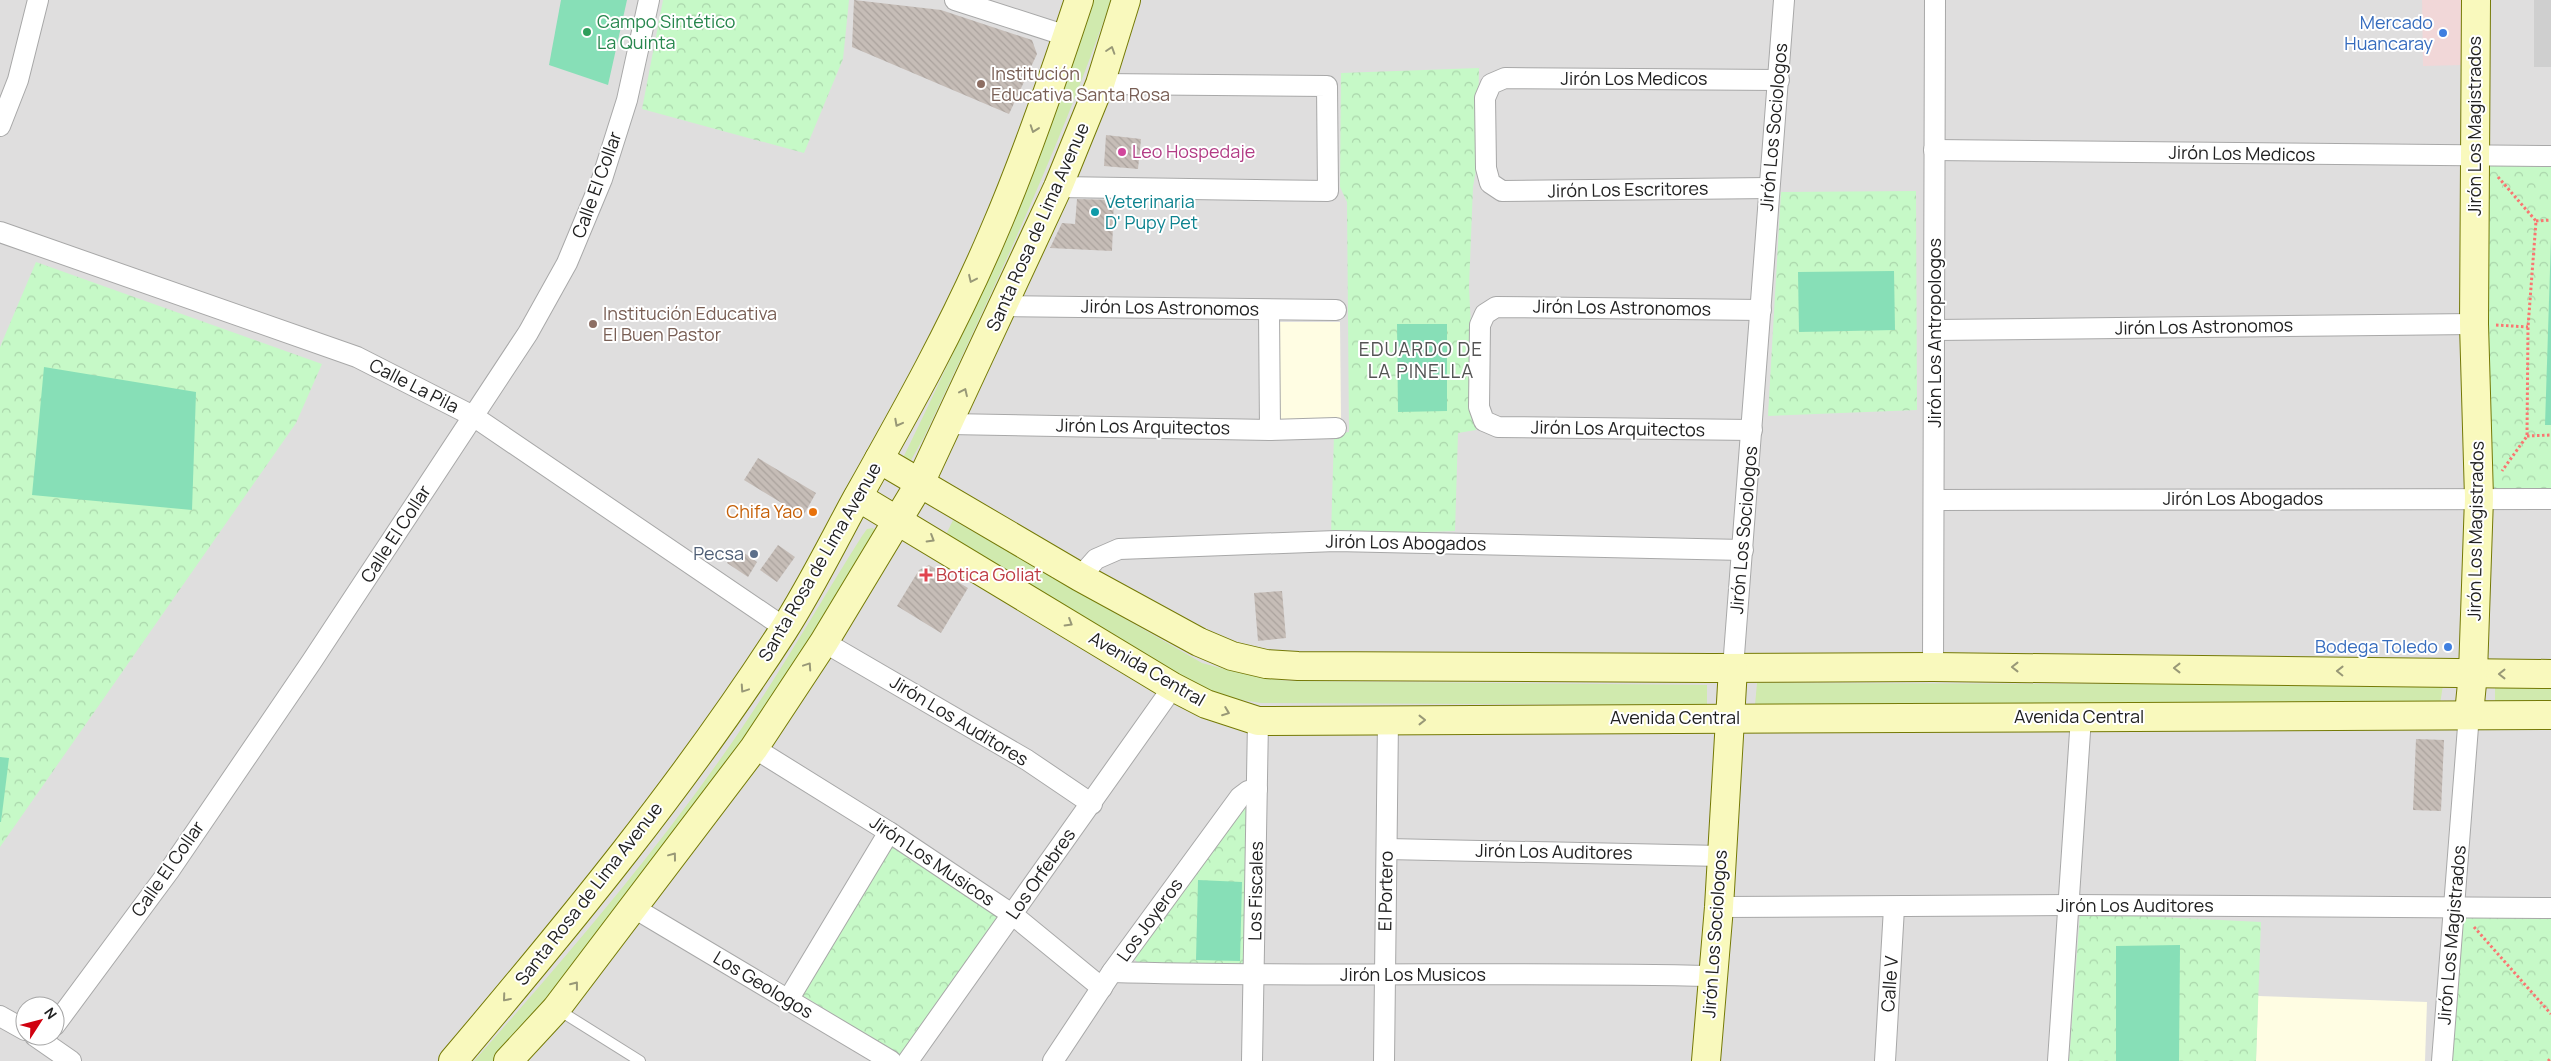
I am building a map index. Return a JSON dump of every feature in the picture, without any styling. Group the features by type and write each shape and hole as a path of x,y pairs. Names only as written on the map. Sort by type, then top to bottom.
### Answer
{"main road":[{"name":"Santa Rosa de Lima Avenue","path":"453,1061 571,921 726,716 785,628 879,459 957,312 993,235 1028,147 1079,0"},
{"name":"Santa Rosa de Lima Avenue","path":"508,1061 556,1009 754,748 824,642 920,483 1005,306 1058,188 1100,84 1126,0"},
{"name":"Jirón Los Magistrados","path":"2469,714 2473,673 2484,324 2485,164 2476,0"},
{"path":"879,459 1080,577 1199,642 1232,656 1266,664 1308,666 1733,668 1933,667 2551,674"},
{"name":"Avenida Central","path":"858,497 899,519 1173,687 1206,704 1258,721 2551,715"},
{"name":"Jirón Los Sociologos","path":"1706,1061 1719,907 1733,668"}],"street":[{"path":"0,126 18,80 38,0"},
{"name":"Calle El Collar","path":"65,1011 168,871 317,653 528,333 567,263 602,179 628,100 649,0"},
{"path":"955,0 1067,36"},
{"name":"Jirón Los Sociologos","path":"1733,668 1784,0"},
{"name":"Jirón Los Antropologos","path":"1933,667 1935,0"},
{"name":"Jirón Los Medicos","path":"1490,183 1486,168 1485,98 1491,84 1505,78 1779,80"},
{"path":"1058,188 1328,191 1327,86 1100,84"},
{"name":"Jirón Los Medicos","path":"1934,150 2485,164 2551,156"},
{"name":"Jirón Los Escritores","path":"1490,183 1502,191 1769,188"},
{"name":"Calle La Pila","path":"0,232 357,357 473,416 785,628"},
{"name":"Jirón Los Astronomos","path":"1005,306 1336,310"},
{"name":"Jirón Los Astronomos","path":"1484,421 1479,407 1480,325 1485,314 1496,307 1761,310"},
{"path":"1269,310 1270,430"},
{"name":"Jirón Los Astronomos","path":"1935,330 2484,324"},
{"name":"Jirón Los Arquitectos","path":"1484,421 1498,427 1752,430"},
{"name":"Jirón Los Arquitectos","path":"949,424 1270,430 1336,428"},
{"name":"Jirón Los Abogados","path":"1935,500 2551,499"},
{"name":"Jirón Los Abogados","path":"1080,577 1096,559 1119,550 1148,548 1336,541 1743,550"},
{"name":"Jirón Los Auditores","path":"824,642 1027,760 1092,804"},
{"name":"Los Orfebres","path":"908,1061 1092,804 1173,687"},
{"name":"Jirón Los Magistrados","path":"2442,1061 2469,714"},
{"path":"2058,1061 2081,717"},
{"name":"El Portero","path":"1384,1061 1388,720"},
{"name":"Los Fiscales","path":"1252,1061 1258,721"},
{"name":"Jirón Los Musicos","path":"754,748 889,832 1107,980 1384,973 1713,976"},
{"name":"Los Joyeros","path":"1053,1061 1107,980 1240,797 1248,791 1257,789"},
{"path":"788,1000 889,832"},
{"name":"Jirón Los Auditores","path":"1387,848 1721,856"},
{"name":"Jirón Los Auditores","path":"1719,907 1894,908 2069,905 2551,908"},
{"name":"Los Geologos","path":"634,908 891,1061"},
{"name":"Calle V","path":"1885,1061 1894,908"},
{"path":"0,1016 15,1024"},
{"path":"51,1046 71,1061"}],"lane":[{"path":"556,1009 640,1061"}],"path":[{"path":"2485,164 2536,221 2528,327 2527,436 2501,472"},
{"path":"2536,221 2551,220"},
{"path":"2484,324 2528,327"},
{"path":"2527,436 2551,435"},
{"path":"2472,925 2551,1014"},
{"path":"2548,1061 2551,1058"}],"shaded area":[{"path":"0,0 2551,0 2551,1061 0,1061"},
{"name":"Mercado Huancaray","path":"2422,0 2462,0 2463,65 2423,66"},
{"path":"2534,0 2551,0 2551,67 2534,67"},
{"path":"1275,322 1340,322 1341,419 1276,419"},
{"path":"2258,996 2427,1002 2425,1061 2256,1061"}],"green space":[{"name":"Campo Sintético La Quinta","path":"561,0 627,0 608,85 549,65"},
{"path":"663,0 849,0 843,59 804,153 642,109"},
{"path":"1094,0 1111,0 1047,166 1024,221 924,437 910,462 902,460 956,347 1030,176 1053,118"},
{"path":"1479,68 1477,164 1473,187 1469,287 1476,430 1458,433 1455,531 1331,535 1334,434 1349,432 1347,202 1340,187 1341,73"},
{"path":"2497,163 2551,163 2551,493 2490,494 2481,472 2488,166"},
{"path":"1916,191 1917,410 1768,416 1781,192"},
{"path":"2551,239 2551,425 2545,425"},
{"path":"36,262 322,364 296,423 0,847 0,347"},
{"path":"1894,271 1895,330 1799,332 1798,272"},
{"path":"1397,324 1447,324 1447,411 1398,412"},
{"path":"44,367 196,392 192,510 32,495"},
{"path":"953,520 1202,663 1224,669 1290,681 1707,685 1707,705 1261,703 1219,696 1173,676 943,541"},
{"path":"873,528 877,535 828,620 689,823 498,1061 474,1061 641,865 703,783 783,665 862,536 867,529"},
{"path":"1757,683 2443,685 2440,704 1755,705"},
{"path":"2495,687 2551,687 2551,703 2495,704"},
{"path":"0,757 9,758 1,822 0,822"},
{"path":"1244,808 1248,809 1248,964 1140,965 1135,960 1136,954"},
{"path":"894,842 1003,911 902,1057 802,995"},
{"path":"1198,880 1242,882 1240,961 1196,960"},
{"path":"2080,913 2261,922 2256,1061 2069,1061"},
{"path":"2551,917 2551,1061 2451,1061 2461,925 2464,918"},
{"path":"2180,945 2179,1061 2116,1061 2116,946"}],"building":[{"name":"Institución Educativa Santa Rosa","path":"854,0 941,10 1032,40 1037,54 1009,114 852,47"},
{"name":"Leo Hospedaje","path":"1106,135 1141,139 1138,169 1104,166"},
{"path":"1077,199 1114,200 1112,251 1050,248 1062,223 1075,224"},
{"path":"758,458 816,493 803,516 744,480"},
{"path":"778,545 795,557 777,582 760,570"},
{"path":"737,548 757,562 748,577 727,563"},
{"path":"929,565 968,588 941,633 897,606 919,570"},
{"path":"1282,591 1286,638 1258,641 1254,593"},
{"path":"2416,739 2444,740 2441,811 2413,810"}],"place":[{"name":"Campo Sintético La Quinta","path":"587,32"},
{"name":"Mercado Huancaray","path":"2443,33"},
{"name":"Institución Educativa Santa Rosa","path":"981,84"},
{"name":"Leo Hospedaje","path":"1122,152"},
{"name":"Veterinaria D' Pupy Pet","path":"1095,212"},
{"name":"Institución Educativa El Buen Pastor","path":"593,324"},
{"name":"Chifa Yao","path":"813,512"},
{"name":"Pecsa","path":"754,554"},
{"name":"Botica Goliat","path":"926,575"},
{"name":"Bodega Toledo","path":"2448,647"}],"district":[{"name":"EDUARDO DE LA PINELLA","path":"1421,360"}]}
